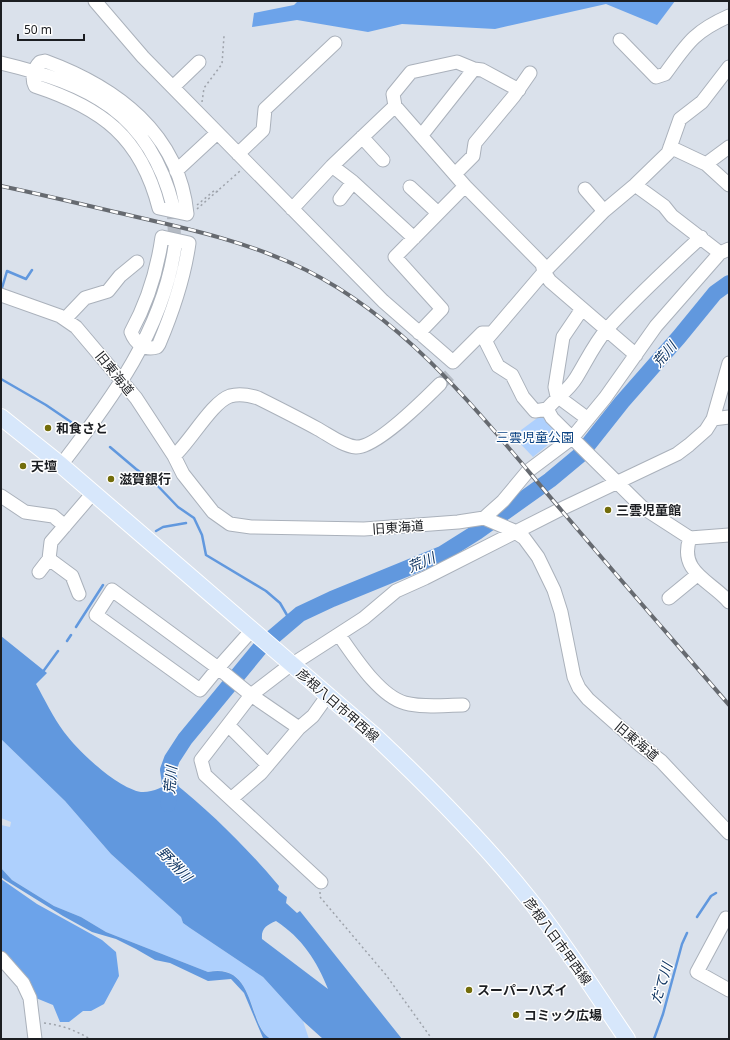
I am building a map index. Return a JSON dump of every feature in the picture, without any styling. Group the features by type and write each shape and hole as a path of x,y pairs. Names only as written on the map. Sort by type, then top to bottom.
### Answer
{"main road":[{"name":"彦根八日市甲西線","path":"1,417 61,465 328,696 420,779 478,839 553,930 627,1039"}],"street":[{"path":"95,1 144,57 202,118 383,301 453,362 482,333 488,337 498,366 512,375 524,397 535,411 547,409 557,396 564,393 576,379 592,349 606,329 700,237"},
{"path":"620,40 656,76 660,76 665,74 692,37 708,25 729,16"},
{"path":"238,154 263,130 265,109 335,43"},
{"path":"45,61 70,70 115,95 148,125 176,171 185,200 187,214 159,208 146,169 135,150 121,134 109,122 77,102 35,86 33,81 34,71 40,62 45,61"},
{"path":"173,87 197,66 199,62"},
{"path":"518,90 482,70 474,69 457,62 411,72 393,94 395,106 465,186 542,264 544,272 550,281 636,355"},
{"path":"1,63 34,71 67,82 98,98 134,127 157,159 166,180 172,206"},
{"path":"453,372 488,337 544,272 604,211 635,185 668,153 680,119 702,102 729,67"},
{"path":"422,136 474,69"},
{"path":"456,174 473,156 475,143 530,73"},
{"path":"292,209 332,166 395,106"},
{"path":"176,171 217,133"},
{"path":"362,137 383,160"},
{"path":"670,147 706,164 729,185"},
{"path":"706,164 729,147"},
{"path":"332,166 353,182 414,238"},
{"path":"340,199 353,182"},
{"path":"484,518 503,502 528,471 574,440 656,326 725,251 700,237 672,216 664,206 635,185"},
{"path":"419,333 442,309 395,257 465,186"},
{"path":"410,187 438,213"},
{"path":"585,189 604,211"},
{"path":"162,237 189,243 186,266 178,296 159,344 154,348 142,346 134,339 131,332 151,289 156,272 162,237"},
{"path":"61,465 122,382 142,346 164,293 175,246"},
{"path":"65,319 85,298 108,291 120,276 137,262"},
{"name":"旧東海道","path":"1,295 48,311 65,319 76,327 136,398 174,456 183,474 213,512 230,524 251,527 364,529 458,522 484,518 514,531 524,538 538,557 554,590 561,612 574,677 579,688 588,699 634,740 661,761 729,833"},
{"path":"582,309 563,337 555,388 557,396 588,419"},
{"path":"320,882 205,775 201,760 250,694 286,660 339,635 396,591 425,578 514,531 677,454 706,430 725,386 729,363"},
{"path":"174,456 215,408 223,400 230,396 247,394 258,398 355,447 364,446 375,440 403,419 440,384"},
{"path":"547,409 552,418 642,507 690,538 729,535"},
{"path":"712,419 729,417"},
{"path":"39,572 49,559 51,542 93,493"},
{"path":"1,496 25,512 53,516 64,526"},
{"path":"690,538 686,552 688,559 697,575 721,593 729,602"},
{"path":"49,559 72,576 79,594"},
{"path":"669,598 697,575"},
{"path":"256,635 222,671 200,690 96,615 112,590 222,671 250,694 299,728"},
{"path":"339,635 362,667 394,698 405,703 463,705"},
{"path":"231,799 261,773 299,728 313,716 328,696"},
{"path":"228,725 268,765"},
{"path":"726,918 697,972 729,990"},
{"path":"1,958 23,983 30,998 35,1039"}],"path":[{"path":"202,118 202,95 204,88 222,64 224,36"},
{"path":"195,210 218,192 247,164"},
{"path":"191,210 215,190 218,192"},
{"path":"320,882 320,897 386,975 432,1039"},
{"path":"32,1021 59,1024 90,1039"}],"green space":[{"name":"三雲児童公園","path":"544,413 565,431 533,457 513,436"},
{"path":"1,739 65,801 111,854 181,917 183,923 263,977 303,1021 309,1039 271,1039 264,1032 258,1022 243,985 235,976 224,971 208,972 106,932 81,917 54,906 12,880 1,868 1,825 10,827 11,822 1,818"}],"shaded area":[{"path":"298,1 675,1 657,25 606,4 495,29 402,24 368,32 297,20 252,27 254,13 294,5"},
{"path":"1,879 37,904 102,940 116,952 119,976 104,1004 91,1011 83,1011 69,1022 60,1022 53,1005 31,996 1,955"}],"water":[{"name":"野洲川","path":"1,636 47,673 36,684 60,726 70,740 99,768 121,784 131,789 145,792 158,789 173,782 202,806 242,845 279,886 278,890 287,897 286,903 297,913 300,911 402,1039 323,1039 303,1021 263,977 183,923 181,917 111,854 65,801 1,739","holes":["276,921 294,935 308,951 319,969 328,989 262,939 262,932 273,922"]},
{"path":"1,868 12,880 54,906 81,917 106,932 208,972 224,972 235,977 243,986 249,997 263,1032 271,1039 263,1038 244,993 231,979 208,981 170,963 155,960 116,939 92,932 5,880 1,877"}],"waterway":[{"path":"2,288 7,271 26,279 32,270"},
{"name":"荒川","path":"168,804 171,790 168,770 172,759 185,739 260,648 300,614 332,599 442,554 477,532 550,480 580,455 622,402 715,293 729,283"},
{"path":"1,379 46,405 71,422"},
{"path":"110,447 155,483 178,507 194,518 202,535 206,555 266,591 280,603 291,622"},
{"path":"156,531 163,527 186,523"},
{"path":"76,627 103,585"},
{"path":"67,641 71,635"},
{"path":"42,673 58,651"},
{"name":"だて川","path":"697,917 711,896 716,893"},
{"name":"だて川","path":"654,1039 663,1014 682,944 687,933"}],"tunnel":[{"path":"173,206 175,246"},
{"path":"440,384 453,372"}],"railway":[{"path":"1,186 164,223 236,242 260,250 306,270 344,292 380,318 414,346 476,410 603,560 729,705"}],"place":[{"name":"和食さと","path":"48,428"},
{"name":"天壇","path":"23,466"},
{"name":"滋賀銀行","path":"111,479"},
{"name":"三雲児童館","path":"608,510"},
{"name":"スーパーハズイ","path":"469,990"},
{"name":"コミック広場","path":"516,1015"}]}
